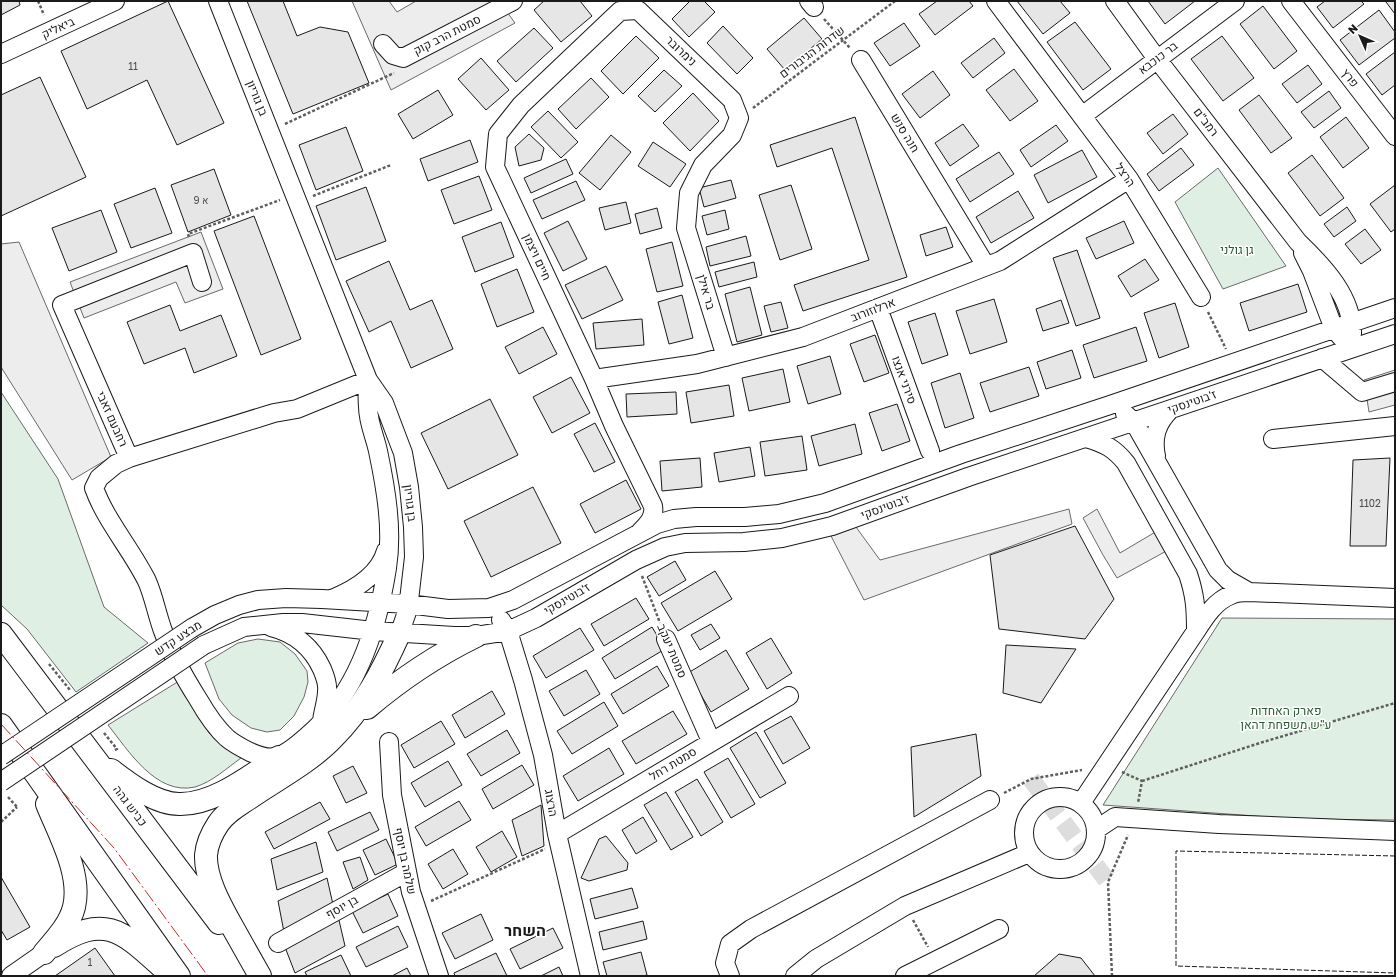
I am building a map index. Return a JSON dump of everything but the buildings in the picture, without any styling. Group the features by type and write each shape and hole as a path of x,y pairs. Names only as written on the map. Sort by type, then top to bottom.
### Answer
{"highway":[{"path":"331,727 352,718 386,664 400,632"},
{"name":"כביש גהה","path":"1,634 260,976"},
{"path":"331,727 452,648 476,636"},
{"path":"1,725 178,976"},
{"path":"260,976 216,896 209,873 206,855 210,840 218,823 231,810 308,759 331,741 331,727"},
{"path":"89,752 127,783 144,793 161,800 179,804 197,801 217,795 278,757"},
{"path":"32,768 69,859 74,880 74,907 64,928 44,953"},
{"path":"44,953 62,941 79,933 95,928 111,929 121,933 137,945 172,976"}],"street":[{"name":"ביאליק","path":"1,54 115,1"},
{"name":"בן גוריון","path":"218,1 368,380 384,402 403,453 409,487 414,557 408,604 400,632"},
{"name":"סמטת הרב קוק","path":"383,44 393,55 403,58 513,1"},
{"name":"הרצל","path":"996,1 1129,180 1201,297"},
{"name":"רמב\"ם","path":"1115,1 1157,59 1298,242 1319,262 1333,280 1353,323 1352,348"},
{"name":"בר כוכבא","path":"1082,116 1235,1"},
{"name":"פרץ","path":"1291,1 1395,136"},
{"name":"נימרובר","path":"616,6 638,10 732,100 740,118"},
{"name":"חיים ויצמן","path":"616,6 521,105 498,134 495,167 594,379 614,426 653,506 653,516 640,532"},
{"name":"חנה סנש","path":"861,60 986,266"},
{"name":"בר אילן","path":"726,357 686,228 689,193 703,165 732,135 740,118"},
{"name":"ארלוזורוב","path":"594,379 698,364 803,337 1000,261 1129,180"},
{"name":"רמב\"ם","path":"1298,242 1312,271 1334,329 1352,348"},
{"name":"רחבעם זאבי","path":"202,282 193,253 62,306 129,458 274,413 297,409 368,380"},
{"name":"סירני אנצו","path":"878,308 930,451"},
{"name":"ז'בוטינסקי","path":"380,603 448,608 489,608 513,600 657,524 674,519 696,517 745,517 779,514 825,503 961,454 1233,364 1395,308"},
{"name":"ז'בוטינסקי","path":"373,631 476,636 508,631 536,618 636,560 665,547 685,543 716,543 782,538 832,526 968,477 1395,334"},
{"path":"1322,358 1362,392 1395,382"},
{"name":"בן גוריון","path":"278,757 300,743 331,727 343,696 358,668 373,631 380,603 387,567 390,539 385,490 368,408 368,380"},
{"path":"1110,405 1123,412 1134,422 1218,570 1228,580 1249,592"},
{"path":"1157,463 1154,449 1156,430 1160,421 1170,410"},
{"path":"1273,439 1395,426"},
{"path":"1086,438 1098,441 1110,447 1117,452 1126,463 1188,574 1194,592 1196,631"},
{"path":"129,458 116,464 98,478 94,488 100,504 147,581 163,631 178,666 208,716 228,740 257,755 266,758 278,757"},
{"path":"330,600 347,593 361,584 378,567 385,555 390,539"},
{"path":"412,580 427,594 448,608"},
{"path":"1081,803 1206,615 1218,603 1231,594 1249,592 1395,598"},
{"name":"מבצע קדש","path":"1,756 192,628 215,615 258,600 286,598 380,603"},
{"name":"הרצוג","path":"489,608 497,615 508,631 523,680 543,755 558,838 590,976"},
{"name":"מבצע קדש","path":"1,782 204,645 244,627 302,623 373,631"},
{"path":"261,625 276,628 293,635 308,646 318,660 325,675 331,727"},
{"name":"סמטת יעקב","path":"666,639 711,741"},
{"name":"סמטת רחל","path":"558,838 711,741 789,696"},
{"name":"שלמה בן יוסף","path":"389,742 392,795 407,872 416,908 439,976"},
{"path":"1057,797 1072,799 1081,803 1094,819 1097,829 1096,841 1092,853 1083,862 1073,868 1060,870 1048,868 1037,862 1029,853 1025,844 1025,824 1029,815 1035,807 1043,801 1057,797"},
{"path":"730,976 725,963 730,944 751,929 990,800"},
{"path":"1097,829 1115,817 1219,824 1395,831"},
{"path":"795,976 816,959 905,906 1029,853"},
{"name":"בן יוסף","path":"278,943 407,872"},
{"path":"905,976 999,930"},
{"path":"11,976 44,953"}],"path":[{"name":"שדרות הגיבורים","path":"740,118 895,1"},
{"path":"811,4 861,60"},
{"path":"270,132 409,66 409,55"},
{"path":"188,234 391,165"},
{"path":"1201,297 1233,364"},
{"name":"סמטת יעקב","path":"636,560 666,639"},
{"path":"1142,780 1395,702"},
{"path":"990,800 1031,779"},
{"path":"1,822 17,807"},
{"path":"416,908 558,838"},
{"path":"1108,882 1112,976"},
{"path":"905,906 935,961"}],"green space":[{"name":"גן גולני","path":"1218,168 1286,266 1223,289 1175,202"},
{"path":"1,392 58,479 104,607 148,643 76,692 27,629 1,605"},
{"name":"פארק האחדות ע\"ש משפחת דהאן","path":"1222,618 1395,619 1395,820 1297,819 1103,805"},
{"path":"258,639 280,642 295,654 307,671 308,682 304,697 294,716 280,730 267,732 251,728 232,715 219,699 205,663 238,643"},
{"path":"179,681 209,733 241,758 213,778 195,787 181,788 168,785 156,778 144,769 134,758 108,725"}],"shaded area":[{"path":"352,1 389,1 397,12 416,1 499,1 515,23 391,90"},
{"path":"201,232 223,289 185,303 176,282 84,318 70,282"},
{"path":"19,242 111,457 72,480 1,367 1,244"},
{"path":"1395,370 1395,405 1369,412 1364,380"},
{"path":"1069,509 1072,524 864,600 831,536 856,527 880,560"},
{"path":"1097,509 1120,553 1157,531 1170,549 1117,578 1083,518"}],"tunnel":[{"path":"1031,779 1108,882"}],"fence":[{"path":"1395,856 1176,851 1176,966 1395,973"}],"power":[{"path":"1,724 114,848 208,976"}],"district":[{"name":"השחר","path":"525,930"}]}
